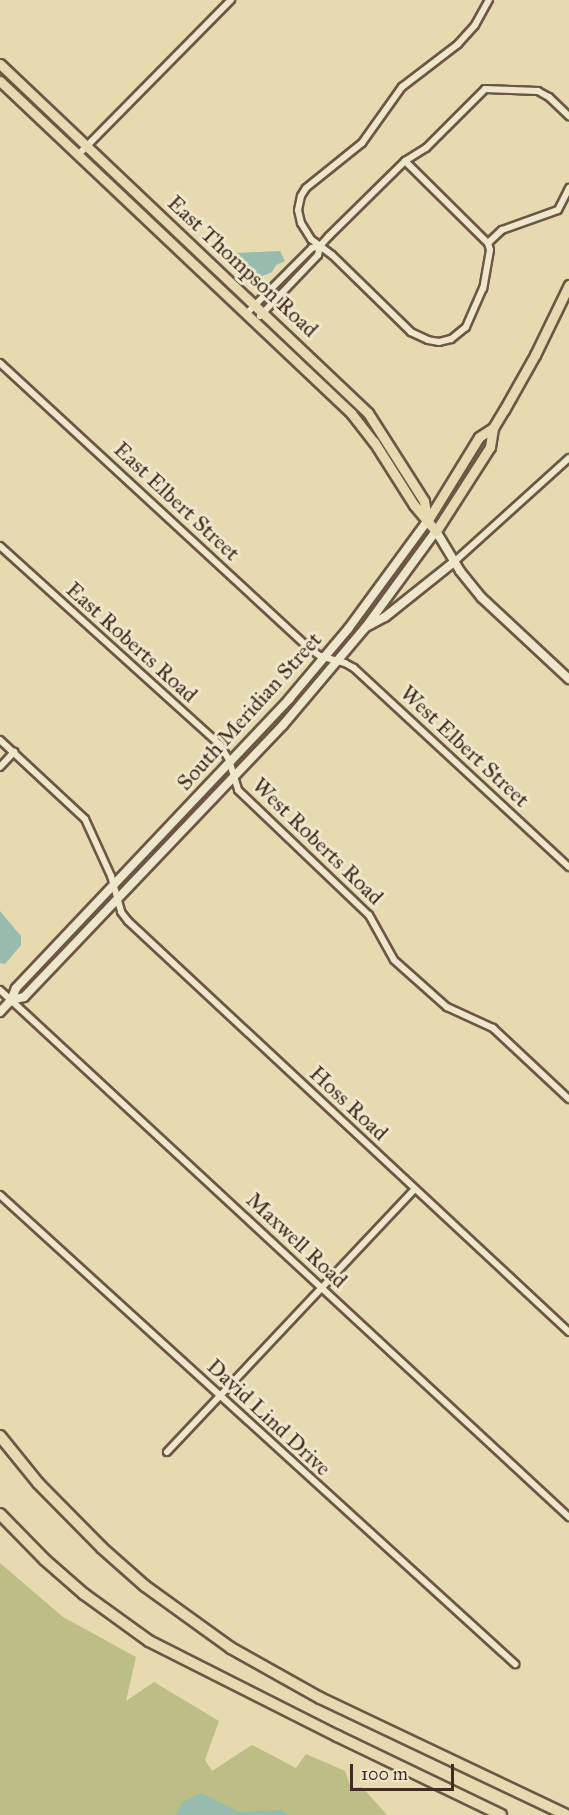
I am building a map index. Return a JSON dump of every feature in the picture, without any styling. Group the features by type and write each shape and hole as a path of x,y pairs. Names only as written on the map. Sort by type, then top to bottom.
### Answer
{"highway":[{"path":"0,1436 38,1483 102,1548 173,1608 231,1648 320,1698 567,1815"},
{"path":"0,1514 45,1560 84,1594 149,1641 327,1731 501,1815"}],"main road":[{"name":"East Thompson Road","path":"0,64 368,413 424,501 428,520"},
{"name":"East Thompson Road","path":"0,81 360,424 414,505 436,531 454,562 492,608 569,679"},
{"name":"South Meridian Street","path":"11,1000 24,997 115,893 231,771 332,659 365,628 436,531 490,447 493,428 535,356 569,285"},
{"name":"South Meridian Street","path":"0,1012 11,1000 16,988 115,893 231,771 332,659 366,606 428,520 479,437 493,428"},
{"name":"South Meridian Street","path":"365,628 385,617 454,562"}],"street":[{"path":"78,155 231,0"},
{"path":"405,161 488,243 490,250 483,288 466,327 457,336 445,341 423,339 411,332 332,255 311,239 299,220 298,203 304,191 322,173 362,143 402,87 458,44 475,25 489,0"},
{"path":"246,314 312,248 320,246 405,161 426,148 485,89 538,90 569,116"},
{"path":"488,243 502,231 558,210 569,188"},
{"path":"255,322 318,255 320,246"},
{"name":"East Elbert Street","path":"0,363 310,649 332,659"},
{"name":"South Meridian Street","path":"454,562 569,458"},
{"name":"East Roberts Road","path":"0,546 219,745 231,771"},
{"name":"West Elbert Street","path":"332,659 354,668 569,867"},
{"name":"Hoss Road","path":"0,740 85,819 128,921 569,1332"},
{"path":"0,767 14,752"},
{"name":"West Roberts Road","path":"231,771 241,793 369,915 386,949 397,962 449,1009 493,1028 569,1099"},
{"name":"Maxwell Road","path":"0,990 569,1517"},
{"path":"167,1452 414,1189"},
{"name":"David Lind Drive","path":"0,1195 515,1664"}],"green space":[{"path":"0,1563 63,1617 136,1657 126,1701 154,1682 219,1721 205,1760 212,1771 252,1745 296,1768 306,1754 345,1771 351,1788 362,1787 387,1815 0,1815"}],"shaded area":[{"path":"280,251 285,261 276,265 272,272 260,277 248,275 231,256 236,253"},
{"path":"0,911 21,936 21,945 5,964 0,963"},
{"path":"201,1793 239,1812 282,1810 288,1815 176,1815 182,1802"}]}
